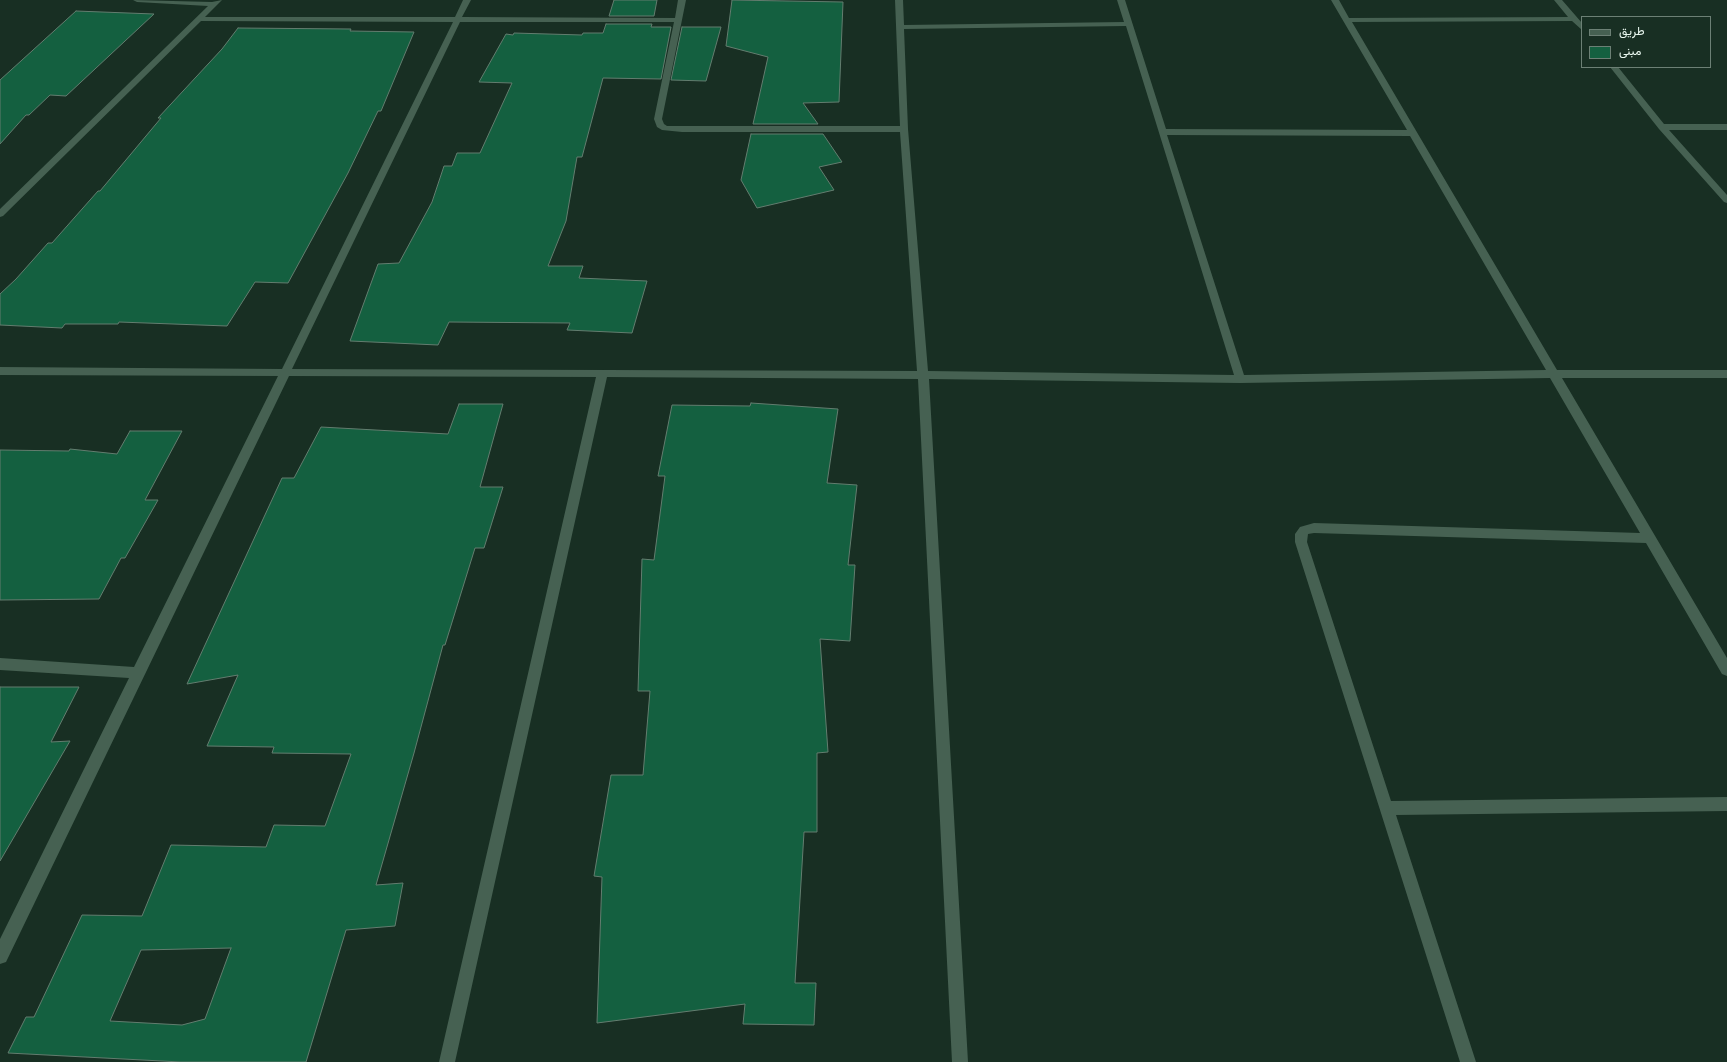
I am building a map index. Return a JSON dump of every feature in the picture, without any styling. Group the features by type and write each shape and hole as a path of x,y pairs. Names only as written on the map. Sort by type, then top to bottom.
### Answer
{"street":[{"path":"137,0 216,2"},
{"path":"0,956 467,0"},
{"path":"682,0 658,119 660,125 665,128 904,129"},
{"path":"900,0 904,129 923,375 960,1062"},
{"path":"1121,0 1161,132 1240,379"},
{"path":"1335,0 1727,670"},
{"path":"1558,0 1581,27"},
{"path":"0,214 216,2"},
{"path":"199,19 678,20"},
{"path":"1346,20 1574,19"},
{"path":"901,27 1129,24"},
{"path":"1615,68 1662,127 1727,200"},
{"path":"1662,127 1727,127"},
{"path":"1161,132 1412,133"},
{"path":"0,371 602,375 923,375 1240,379 1553,374 1727,374"},
{"path":"447,1062 602,375"},
{"path":"1468,1062 1301,542 1301,534 1304,530 1314,528 1650,538"},
{"path":"0,664 138,673"},
{"path":"1386,808 1727,804"}],"building":[{"path":"614,0 657,0 654,16 609,16"},
{"path":"732,0 843,2 839,102 803,103 818,124 753,124 768,57 726,46"},
{"path":"76,11 154,14 66,96 50,95 29,115 26,115 0,144 0,80"},
{"path":"606,24 652,24 651,27 671,27 661,79 603,78 582,157 577,157 566,221 548,266 583,266 579,278 647,281 632,333 567,330 570,323 449,322 438,345 350,341 378,264 399,263 432,202 444,166 452,166 457,153 480,153 512,83 479,82 506,34 582,35 583,33 603,33"},
{"path":"682,27 721,27 706,81 671,80"},
{"path":"238,28 351,29 350,31 414,32 381,111 378,111 348,173 288,283 255,282 227,326 119,322 118,324 65,324 62,328 0,325 0,294 16,279 48,243 52,243 98,191 100,191 161,118 158,118 222,49"},
{"path":"751,134 823,134 842,162 819,167 834,190 757,208 741,180"},
{"path":"751,403 838,409 827,483 857,485 848,565 855,565 850,641 820,639 828,752 817,753 817,832 804,832 795,983 816,983 814,1025 743,1024 745,1004 597,1023 602,877 594,876 611,775 643,775 650,691 638,691 642,559 654,560 665,476 658,476 672,405 750,406"},
{"path":"459,404 503,404 480,487 503,487 484,548 475,548 445,645 443,645 376,885 403,883 395,926 346,930 306,1062 181,1062 8,1053 26,1017 34,1017 82,915 142,916 171,845 266,847 274,825 325,826 351,754 272,753 274,747 207,746 238,675 187,684 282,478 294,478 321,427 448,434","holes":["231,948 205,1019 182,1025 110,1021 141,950"]},
{"path":"130,431 182,431 145,500 158,500 125,558 121,558 99,599 0,600 0,450 69,451 70,449 117,454"},
{"path":"0,687 79,687 51,742 70,741 0,861"}]}
